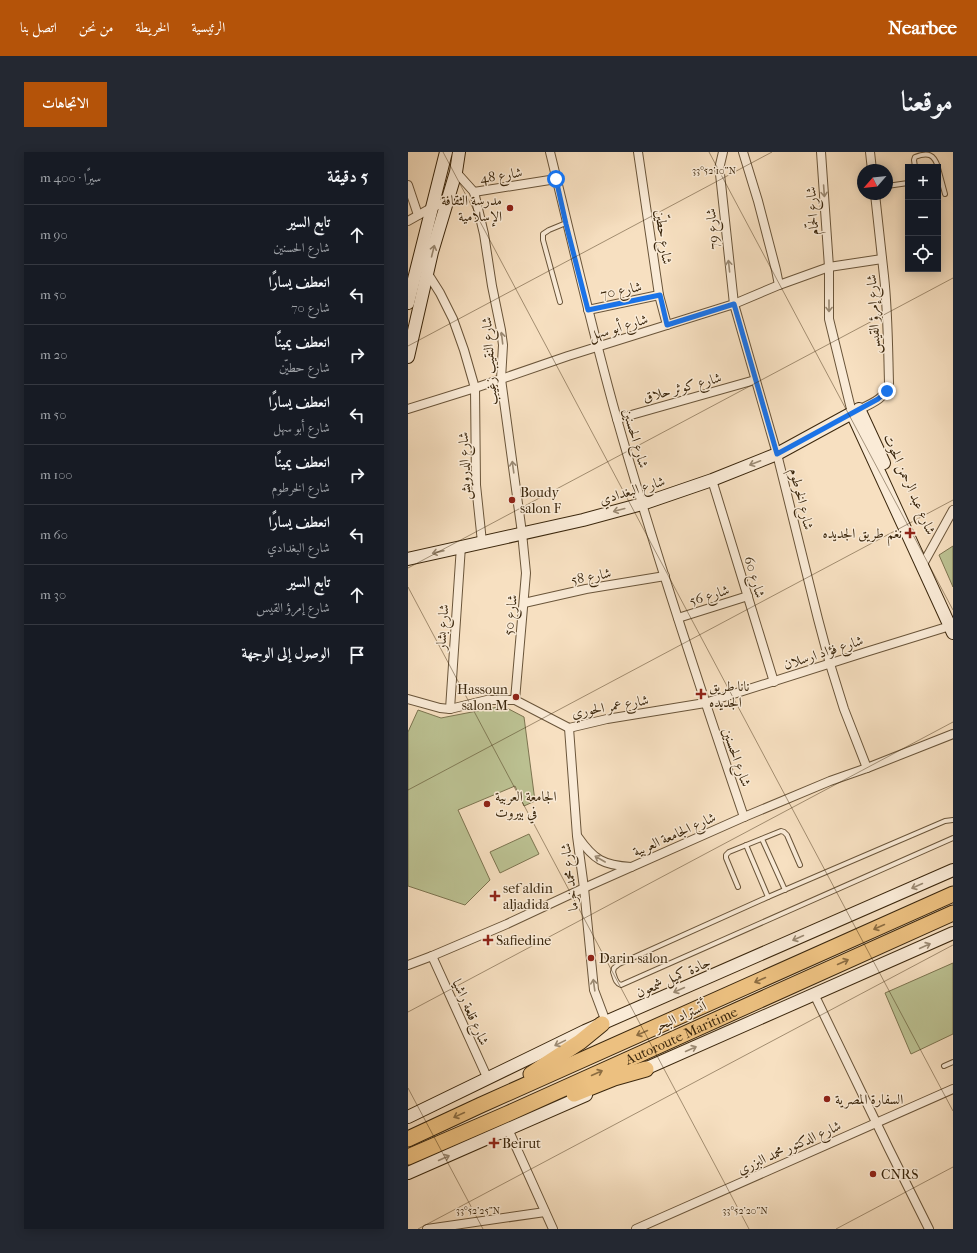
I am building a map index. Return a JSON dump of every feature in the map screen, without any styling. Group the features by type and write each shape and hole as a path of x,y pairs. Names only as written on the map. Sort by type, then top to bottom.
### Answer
{"highway":[{"name":"أتستراد البحر","path":"408,1139 953,894"},
{"name":"Autoroute Maritime","path":"408,1157 953,913"},
{"path":"482,1105 580,1042 604,1023"},
{"path":"506,1114 551,1103 614,1078 646,1069"}],"main road":[{"path":"408,304 446,152"},
{"path":"408,357 432,252 456,172 459,152"},
{"name":"شارع البغدادي","path":"408,559 460,546 583,520 642,504 712,480 777,454 856,411"},
{"name":"شارع عبد الرحمن الحوت","path":"856,411 952,625"},
{"name":"جادة كميل شمعون","path":"408,1117 487,1077 585,1031 953,870"},
{"path":"408,1173 953,934"}],"street":[{"name":"شارع الحسنين","path":"550,152 566,224 617,419 705,704 744,817"},
{"name":"شارع حطيّن","path":"638,152 660,295 667,325"},
{"name":"شارع 79","path":"723,152 720,174 734,304"},
{"path":"743,152 758,201 779,286"},
{"name":"شارع الحمّام","path":"821,152 829,267"},
{"path":"870,152 871,164"},
{"name":"شارع النقيب زغيب","path":"456,172 474,192 484,234 492,286 502,330 503,345 501,379 522,533"},
{"name":"شارع 48","path":"474,192 556,179"},
{"path":"408,185 418,215"},
{"name":"شارع إمرؤ القيس","path":"856,411 881,397 888,388 887,320 876,200"},
{"path":"408,221 447,201"},
{"name":"شارع أبو سهل","path":"408,409 734,304 829,267 882,260"},
{"name":"شارع عبد الرحمن الحوت","path":"829,267 829,319 856,411"},
{"name":"شارع الدرويش","path":"428,274 435,284 453,319 475,388 476,485 482,542"},
{"name":"شارع 70","path":"588,310 660,295"},
{"name":"شارع الخرطوم","path":"734,304 777,454 830,664 844,709 866,768"},
{"name":"شارع كوثر حلاق","path":"617,419 755,380"},
{"name":"شارع 60","path":"712,480 774,682"},
{"path":"924,562 953,510"},
{"name":"شارع 50","path":"515,700 526,573 522,533"},
{"name":"شارع بشار","path":"450,709 460,546"},
{"name":"شارع 58","path":"524,603 586,589 665,576"},
{"name":"شارع 56","path":"678,618 748,596"},
{"name":"شارع فؤاد ارسلان","path":"705,704 952,625"},
{"name":"شارع عمر الحوري","path":"408,699 440,708 450,709 487,700 515,700 569,728 607,719 705,704"},
{"name":"شارع محمد خرما","path":"569,728 577,836 584,888 594,990 604,1023"},
{"name":"شارع الجامعة العربية","path":"408,965 507,924 744,817 830,781 953,734"},
{"path":"577,836 588,851 602,862 617,866 632,867"},
{"name":"شارع قلعة راشيا","path":"432,956 487,1077"},
{"path":"814,994 929,1229"},
{"name":"شارع الدكتور محمد البزري","path":"636,1229 953,1089"},
{"path":"508,1129 553,1229"},
{"path":"427,1229 545,1212"}],"lane":[{"path":"915,164 915,157 924,153 934,157 937,164"},
{"path":"941,179 945,194"},
{"path":"893,185 905,183"},
{"path":"560,302 543,240 543,234 549,230 566,224"},
{"path":"953,820 945,821 768,897 619,964 614,968 613,972 616,980 618,984 621,985 953,838"},
{"path":"738,887 726,855 729,852 782,831 787,835 800,865"},
{"path":"762,839 785,890"},
{"path":"746,846 768,897"},
{"path":"944,1066 953,1062"}],"green space":[{"path":"953,546 953,587 939,555"},
{"path":"503,706 524,717 535,801 524,806 515,786 458,810 490,880 465,905 408,886 408,732 418,710 441,718"},
{"path":"529,834 539,854 500,873 490,852"},
{"path":"953,963 953,1034 911,1054 885,993"}],"place":[{"name":"مدرسة الثقافة الإسلامية","path":"510,208"},
{"name":"Boudy salon F","path":"512,500"},
{"name":"نغم طريق الجديده","path":"910,533"},
{"name":"نانا طريق الجديده","path":"701,694"},
{"name":"Hassoun salon M","path":"516,697"},
{"name":"الجامعة العربية في بيروت","path":"487,804"},
{"name":"sef aldin aljadida","path":"495,896"},
{"name":"Safiedine","path":"488,940"},
{"name":"Darin salon","path":"591,958"},
{"name":"السفارة المصرية","path":"827,1099"},
{"name":"Beirut","path":"494,1143"},
{"name":"CNRS","path":"873,1174"}],"route":[{"path":"556,179 588,310 660,295 667,325 734,304 777,454 878,399 887,391"}]}
